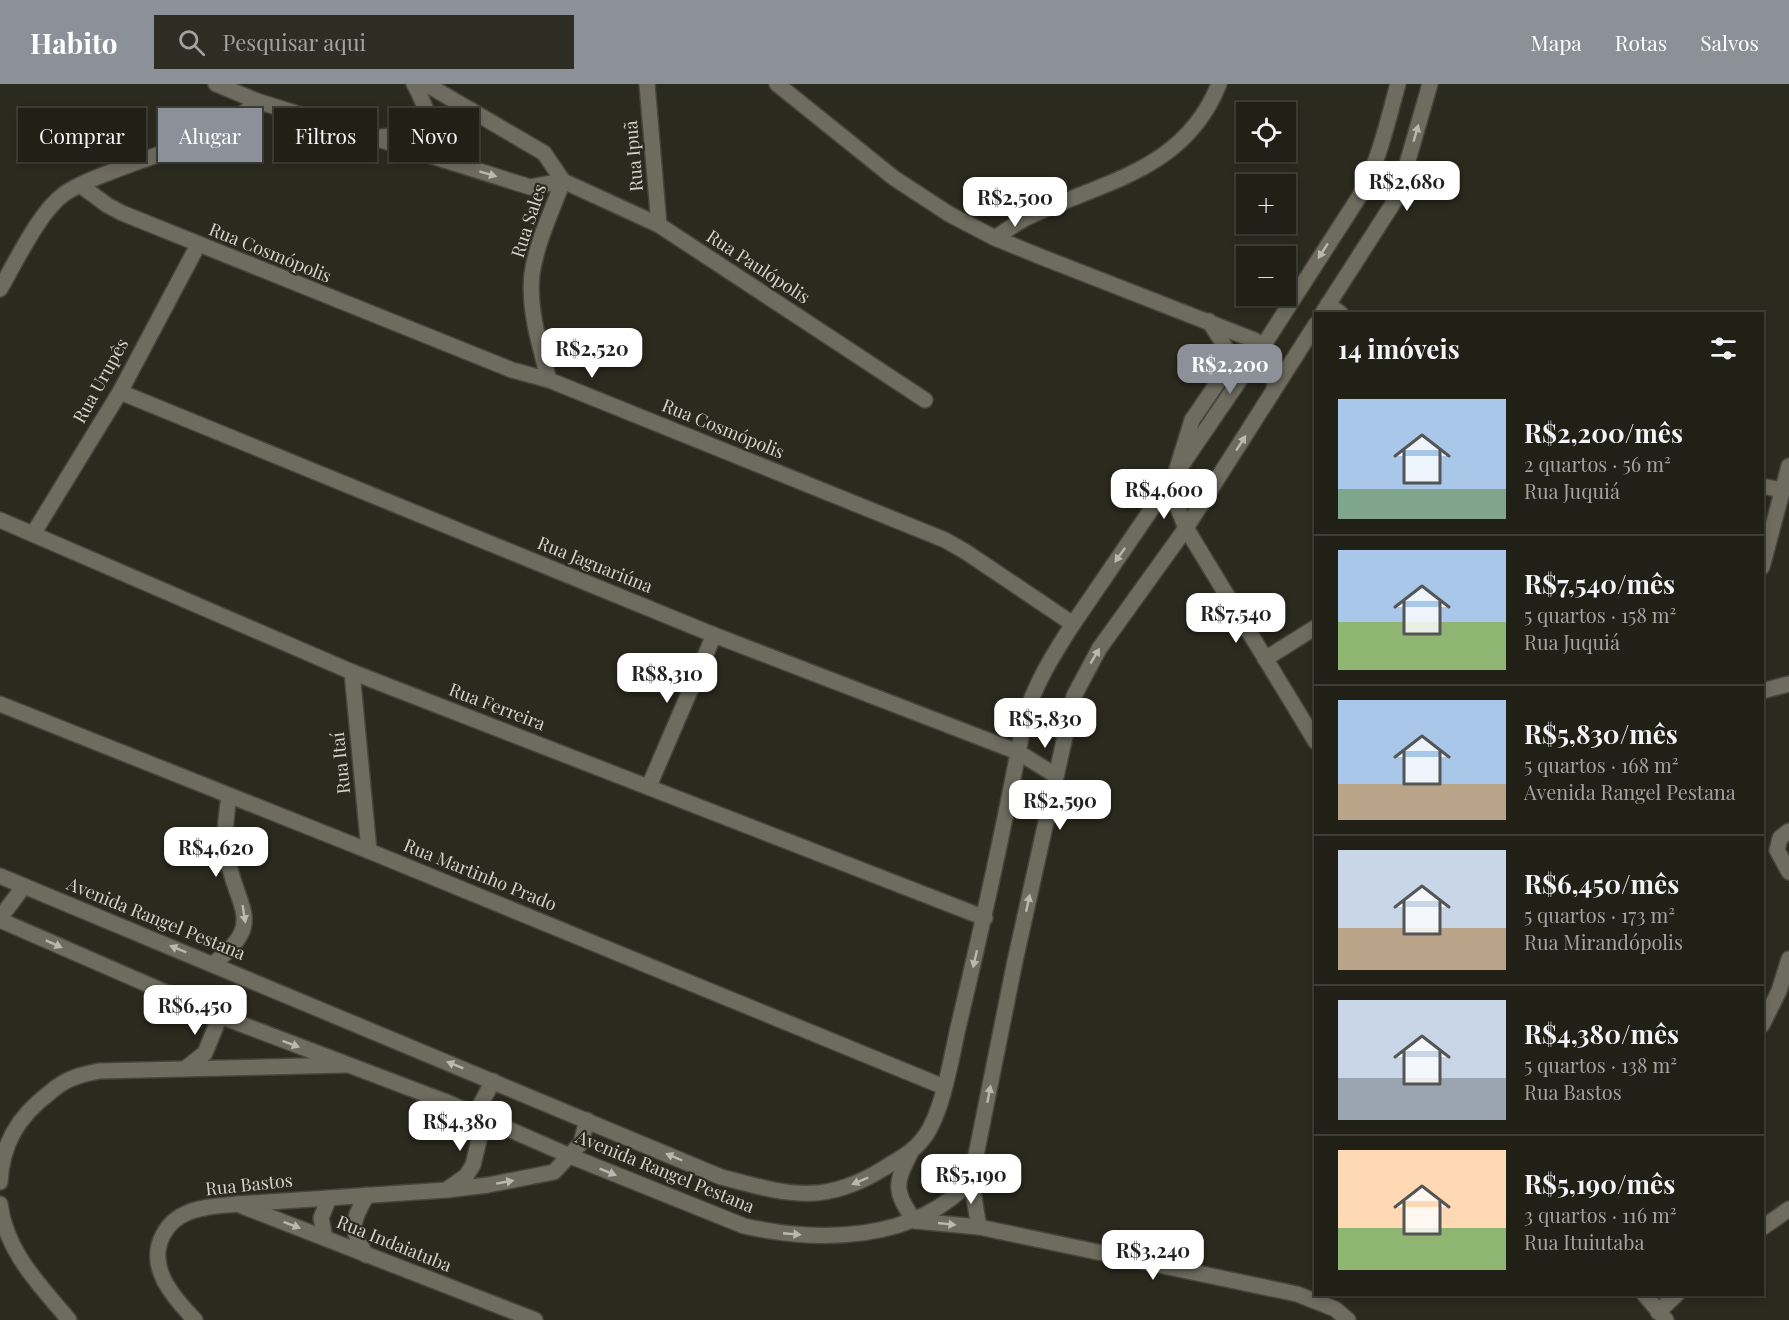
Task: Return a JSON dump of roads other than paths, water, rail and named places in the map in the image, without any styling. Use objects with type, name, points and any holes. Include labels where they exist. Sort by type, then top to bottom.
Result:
[{"type":"street","points":[[216,84],[279,108]]},
{"type":"street","points":[[414,84],[425,108]]},
{"type":"street","points":[[426,84],[468,108]]},
{"type":"street","name":"Rua Ipuã","points":[[647,84],[659,225]]},
{"type":"street","points":[[777,84],[894,178],[949,214],[995,238],[1039,256],[1244,334],[1263,346],[1276,369],[1273,394]]},
{"type":"street","points":[[995,238],[1026,218],[1144,168],[1164,156],[1185,138],[1205,113],[1219,84]]},
{"type":"street","name":"Avenida Rangel Pestana","points":[[0,876],[721,1177],[777,1192],[810,1195],[841,1189],[874,1175],[911,1152],[931,1129],[944,1087],[984,918],[1029,702],[1047,665],[1073,624],[1263,346],[1369,179],[1378,157],[1398,84]]},
{"type":"street","points":[[1325,309],[1394,202],[1402,182],[1430,84]]},
{"type":"street","points":[[0,289],[52,205],[64,194],[80,185],[217,130],[234,121],[257,101]]},
{"type":"street","points":[[450,162],[530,187],[563,181],[544,153],[479,115]]},
{"type":"street","name":"Rua Paulópolis","points":[[563,181],[659,225],[925,400]]},
{"type":"street","name":"Rua Sales","points":[[549,380],[533,305],[532,276],[537,250],[563,181]]},
{"type":"street","name":"Rua Cosmópolis","points":[[80,185],[122,213],[198,245],[512,370],[549,380],[945,540],[1073,624]]},
{"type":"street","name":"Rua Urupês","points":[[33,534],[120,392],[198,245]]},
{"type":"street","points":[[1209,321],[1224,345],[1227,369],[1192,420],[1176,472],[1174,501],[1186,528],[1314,739]]},
{"type":"street","points":[[979,1227],[971,1180],[1015,961],[1074,696],[1099,649],[1186,528],[1314,327]]},
{"type":"street","name":"Rua Jaguariúna","points":[[120,392],[714,634],[1018,752],[1055,775]]},
{"type":"street","points":[[1764,559],[1789,466]]},
{"type":"street","points":[[1764,486],[1782,490]]},
{"type":"street","name":"Rua Ferreira","points":[[0,520],[352,672],[984,918]]},
{"type":"street","points":[[1265,659],[1314,628]]},
{"type":"street","points":[[649,786],[714,634]]},
{"type":"street","name":"Rua Itaí","points":[[352,672],[369,851]]},
{"type":"street","points":[[1764,690],[1789,684]]},
{"type":"street","name":"Rua Martinho Prado","points":[[0,704],[369,851],[944,1087]]},
{"type":"street","points":[[213,964],[241,936],[245,927],[245,913],[228,862],[225,823],[229,795]]},
{"type":"street","points":[[1789,831],[1780,838],[1777,850],[1789,872]]},
{"type":"street","points":[[0,919],[24,886]]},
{"type":"street","name":"Avenida Rangel Pestana","points":[[0,919],[220,1017],[449,1103],[570,1156],[744,1226],[772,1233],[802,1235],[862,1233],[915,1221],[957,1196],[971,1180]]},
{"type":"street","points":[[1764,1021],[1779,991],[1789,959]]},
{"type":"street","points":[[186,1068],[205,1053],[220,1017]]},
{"type":"street","points":[[0,1182],[7,1143],[18,1123],[34,1105],[59,1084],[75,1077],[99,1071],[346,1065]]},
{"type":"street","points":[[447,1190],[466,1176],[473,1165],[479,1140],[475,1114],[493,1081]]},
{"type":"street","name":"Rua Bastos","points":[[195,1320],[162,1279],[156,1260],[160,1240],[168,1226],[185,1214],[206,1207],[238,1204],[447,1190],[488,1185],[554,1172],[581,1143],[587,1120]]},
{"type":"street","points":[[911,1152],[899,1175],[898,1187],[903,1205],[915,1221],[979,1227],[1333,1302],[1348,1320]]},
{"type":"street","points":[[366,1255],[357,1239],[353,1224],[367,1195]]},
{"type":"street","points":[[325,1238],[321,1218],[328,1198]]},
{"type":"street","points":[[0,1204],[2,1219],[21,1262],[69,1320]]},
{"type":"street","name":"Rua Indaiatuba","points":[[238,1204],[536,1320]]},
{"type":"street","points":[[1764,1227],[1789,1209]]},
{"type":"street","points":[[1646,1296],[1662,1316],[1676,1296]]}]
